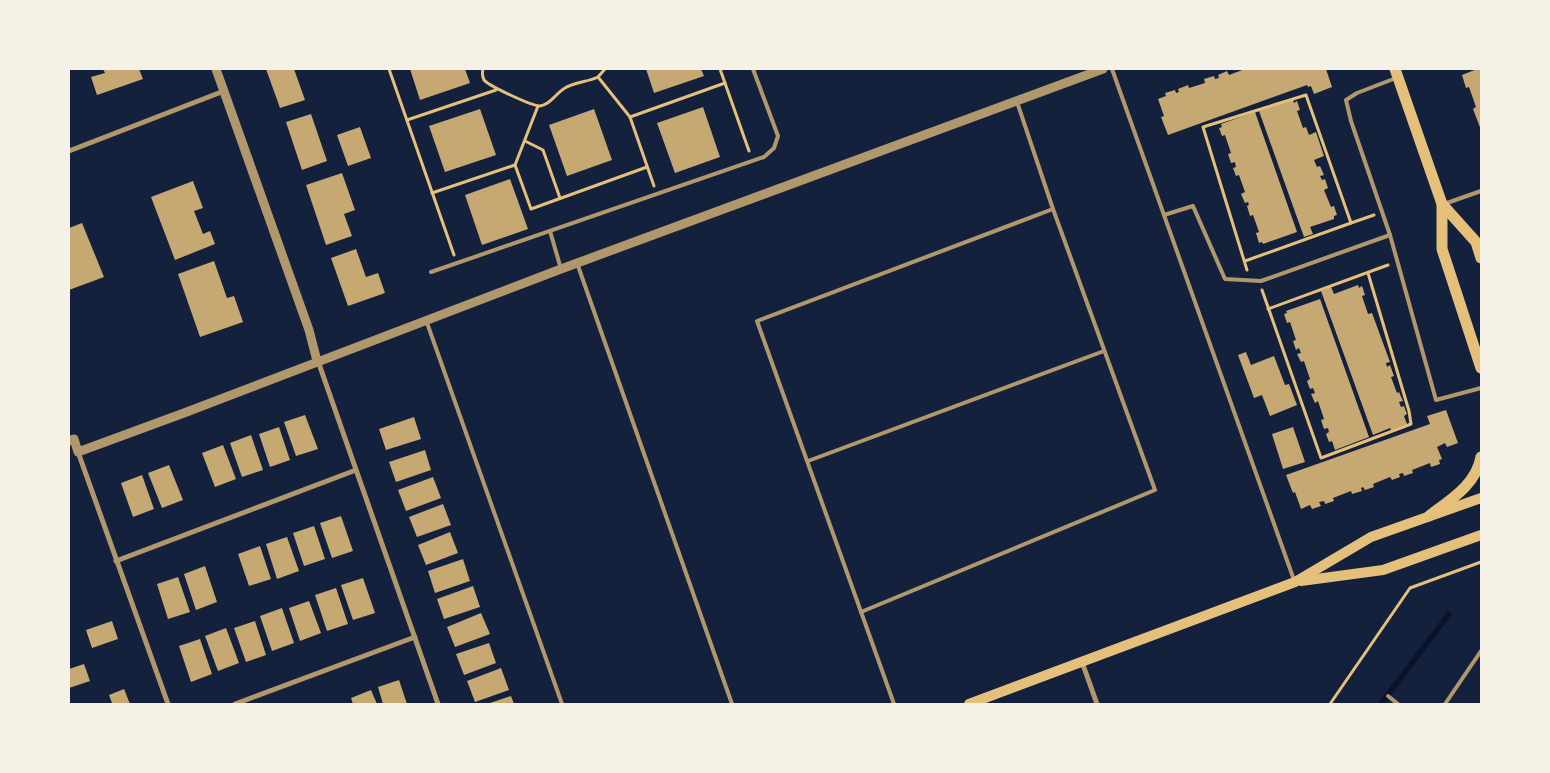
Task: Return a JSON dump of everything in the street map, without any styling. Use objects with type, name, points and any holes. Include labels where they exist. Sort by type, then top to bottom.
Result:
[{"type":"main road","points":[[1397,73],[1442,204],[1442,249],[1481,368]]},
{"type":"main road","points":[[1442,204],[1476,242],[1481,258]]},
{"type":"main road","points":[[1429,516],[1465,488],[1479,467],[1481,457]]},
{"type":"main road","points":[[970,704],[1295,582],[1371,537],[1481,498]]},
{"type":"main road","points":[[1295,582],[1383,570],[1481,535]]},
{"type":"street","points":[[216,69],[309,330],[317,361],[438,704]]},
{"type":"street","points":[[78,452],[577,263],[1103,69]]},
{"type":"street","points":[[69,151],[224,91]]},
{"type":"street","points":[[71,440],[78,452],[168,704]]},
{"type":"street","points":[[116,561],[356,470]]},
{"type":"street","points":[[235,704],[415,637]]},
{"type":"street","points":[[1082,662],[1098,704]]},
{"type":"lane","points":[[431,272],[764,157],[774,148],[778,136],[754,69]]},
{"type":"lane","points":[[1112,69],[1295,582]]},
{"type":"lane","points":[[1397,73],[1346,100],[1351,121],[1398,261],[1436,400],[1481,388]]},
{"type":"lane","points":[[861,612],[1155,490],[1052,210],[1017,100]]},
{"type":"lane","points":[[1442,204],[1481,191]]},
{"type":"lane","points":[[1164,215],[1193,206],[1225,279],[1262,281],[1390,236]]},
{"type":"lane","points":[[894,704],[757,321],[1052,210]]},
{"type":"lane","points":[[550,231],[561,269]]},
{"type":"lane","points":[[577,263],[732,704]]},
{"type":"lane","points":[[426,320],[562,704]]},
{"type":"lane","points":[[808,461],[1104,351]]},
{"type":"lane","points":[[1445,704],[1481,651]]},
{"type":"lane","points":[[1388,696],[1398,704]]},
{"type":"path","points":[[389,69],[457,263]]},
{"type":"path","points":[[483,69],[485,82],[497,90],[538,106],[549,102],[571,85],[598,78],[604,69]]},
{"type":"path","points":[[720,69],[752,162]]},
{"type":"path","points":[[598,78],[630,117],[657,194]]},
{"type":"path","points":[[630,117],[725,83]]},
{"type":"path","points":[[407,120],[497,90]]},
{"type":"path","points":[[1249,280],[1246,260],[1203,127],[1306,95],[1351,223]]},
{"type":"path","points":[[538,106],[515,165],[531,209],[647,167]]},
{"type":"path","points":[[524,141],[543,150],[560,198]]},
{"type":"path","points":[[432,193],[515,165]]},
{"type":"path","points":[[1246,260],[1382,212]]},
{"type":"path","points":[[1268,309],[1398,261]]},
{"type":"path","points":[[1258,280],[1321,458],[1410,424],[1409,411],[1368,272]]},
{"type":"path","points":[[1330,704],[1410,588],[1481,562]]},
{"type":"building","points":[[103,69],[139,69],[143,79],[97,95],[91,77],[105,73]]},
{"type":"building","points":[[266,69],[294,69],[305,100],[280,108]]},
{"type":"building","points":[[410,69],[465,69],[470,83],[420,100]]},
{"type":"building","points":[[646,69],[701,69],[704,76],[654,93]]},
{"type":"building","points":[[1245,69],[1326,69],[1332,87],[1314,94],[1311,86],[1308,87],[1307,85],[1168,135],[1161,117],[1164,116],[1158,99],[1166,96],[1165,93],[1175,90],[1176,93],[1179,92],[1178,89],[1188,85],[1189,88],[1205,83],[1204,79],[1214,76],[1215,79],[1219,78],[1218,75],[1227,71],[1229,75]]},
{"type":"building","points":[[1481,69],[1481,130],[1473,109],[1476,107],[1469,87],[1466,88],[1462,75]]},
{"type":"building","points":[[1293,100],[1294,103],[1297,101],[1300,110],[1297,111],[1303,128],[1306,127],[1309,135],[1316,132],[1324,156],[1314,160],[1317,167],[1320,166],[1324,175],[1320,176],[1322,180],[1325,179],[1328,188],[1324,190],[1331,207],[1334,206],[1337,215],[1334,216],[1334,219],[1310,227],[1313,234],[1304,237],[1259,111]]},
{"type":"building","points":[[703,107],[720,157],[675,173],[657,123]]},
{"type":"building","points":[[480,109],[496,155],[445,172],[429,126]]},
{"type":"building","points":[[594,109],[612,160],[567,176],[549,125]]},
{"type":"building","points":[[1255,112],[1297,232],[1263,244],[1262,242],[1259,243],[1256,233],[1259,232],[1253,215],[1250,216],[1247,206],[1249,205],[1248,202],[1245,203],[1241,194],[1245,192],[1239,175],[1236,176],[1233,168],[1236,167],[1235,162],[1231,163],[1228,154],[1231,153],[1225,135],[1222,136],[1219,128],[1222,127],[1221,124]]},
{"type":"building","points":[[311,114],[327,161],[302,170],[286,122]]},
{"type":"building","points":[[360,127],[371,158],[348,166],[337,135]]},
{"type":"building","points":[[342,173],[355,210],[344,214],[352,236],[326,245],[306,185]]},
{"type":"building","points":[[510,179],[528,229],[482,245],[465,195]]},
{"type":"building","points":[[193,181],[203,208],[194,211],[203,234],[210,231],[215,244],[175,260],[151,197]]},
{"type":"building","points":[[82,223],[104,277],[69,290],[69,228]]},
{"type":"building","points":[[356,249],[366,277],[378,273],[385,293],[348,306],[331,258]]},
{"type":"building","points":[[214,261],[227,298],[234,296],[243,322],[200,337],[178,274]]},
{"type":"building","points":[[1358,285],[1359,288],[1362,286],[1365,295],[1362,296],[1368,314],[1372,313],[1390,362],[1386,363],[1387,367],[1390,365],[1394,376],[1391,377],[1397,393],[1399,392],[1403,401],[1399,402],[1401,407],[1404,406],[1407,414],[1404,416],[1407,424],[1373,435],[1321,291],[1331,287],[1334,294]]},
{"type":"building","points":[[1320,299],[1369,437],[1335,450],[1332,441],[1329,442],[1326,434],[1329,432],[1328,428],[1324,429],[1321,420],[1324,419],[1318,401],[1315,403],[1311,394],[1315,393],[1313,388],[1310,389],[1307,381],[1310,379],[1304,361],[1301,362],[1297,354],[1301,353],[1299,348],[1296,350],[1293,341],[1296,340],[1290,322],[1287,323],[1284,314],[1287,313],[1286,311]]},
{"type":"building","points":[[1246,352],[1251,365],[1274,356],[1285,385],[1289,384],[1297,405],[1270,416],[1262,395],[1254,398],[1238,355]]},
{"type":"building","points":[[1446,410],[1458,443],[1447,447],[1445,443],[1437,447],[1442,459],[1439,460],[1440,464],[1431,467],[1430,463],[1412,470],[1413,473],[1404,476],[1403,473],[1399,474],[1400,477],[1392,480],[1390,477],[1373,484],[1374,487],[1365,490],[1363,487],[1361,488],[1362,491],[1352,494],[1351,491],[1333,498],[1334,501],[1325,504],[1324,501],[1319,502],[1321,506],[1312,509],[1310,505],[1301,509],[1286,475],[1430,424],[1427,416]]},
{"type":"building","points":[[305,415],[318,449],[296,456],[284,422]]},
{"type":"building","points":[[414,417],[421,439],[386,450],[379,429]]},
{"type":"building","points":[[279,427],[290,460],[270,467],[259,434]]},
{"type":"building","points":[[1293,427],[1305,462],[1283,469],[1272,434]]},
{"type":"building","points":[[251,435],[263,470],[242,477],[230,443]]},
{"type":"building","points":[[223,445],[236,479],[215,487],[202,453]]},
{"type":"building","points":[[425,450],[431,470],[396,482],[389,462]]},
{"type":"building","points":[[169,465],[183,500],[162,508],[148,473]]},
{"type":"building","points":[[142,475],[154,509],[133,517],[121,483]]},
{"type":"building","points":[[433,477],[441,498],[406,511],[398,490]]},
{"type":"building","points":[[443,504],[451,525],[417,537],[409,517]]},
{"type":"building","points":[[341,516],[353,551],[332,558],[320,523]]},
{"type":"building","points":[[314,526],[325,559],[304,566],[293,533]]},
{"type":"building","points":[[450,532],[458,553],[426,565],[418,545]]},
{"type":"building","points":[[287,537],[299,571],[277,579],[266,544]]},
{"type":"building","points":[[260,546],[271,579],[249,586],[238,554]]},
{"type":"building","points":[[463,559],[470,581],[435,593],[428,571]]},
{"type":"building","points":[[205,566],[217,602],[196,610],[184,574]]},
{"type":"building","points":[[178,577],[190,612],[168,619],[157,584]]},
{"type":"building","points":[[363,578],[375,613],[353,620],[341,585]]},
{"type":"building","points":[[473,586],[480,607],[444,619],[437,599]]},
{"type":"building","points":[[336,588],[348,624],[327,631],[315,595]]},
{"type":"building","points":[[309,601],[321,633],[300,641],[289,608]]},
{"type":"building","points":[[282,608],[294,643],[272,651],[260,616]]},
{"type":"building","points":[[481,613],[490,634],[455,647],[447,627]]},
{"type":"building","points":[[112,621],[118,639],[92,648],[86,630]]},
{"type":"building","points":[[255,621],[266,655],[246,662],[234,628]]},
{"type":"building","points":[[226,628],[239,663],[218,671],[205,636]]},
{"type":"building","points":[[200,639],[212,674],[191,682],[179,646]]},
{"type":"building","points":[[489,643],[496,663],[464,675],[456,654]]},
{"type":"building","points":[[84,664],[90,681],[69,688],[69,669]]},
{"type":"building","points":[[501,668],[509,690],[475,702],[467,681]]},
{"type":"building","points":[[399,680],[407,704],[383,704],[378,687]]},
{"type":"building","points":[[124,689],[130,704],[108,704],[112,703],[109,695]]},
{"type":"building","points":[[371,690],[377,704],[353,704],[351,698]]},
{"type":"building","points":[[511,696],[514,704],[487,704]]},
{"type":"waterway","points":[[1381,704],[1449,614]]}]
